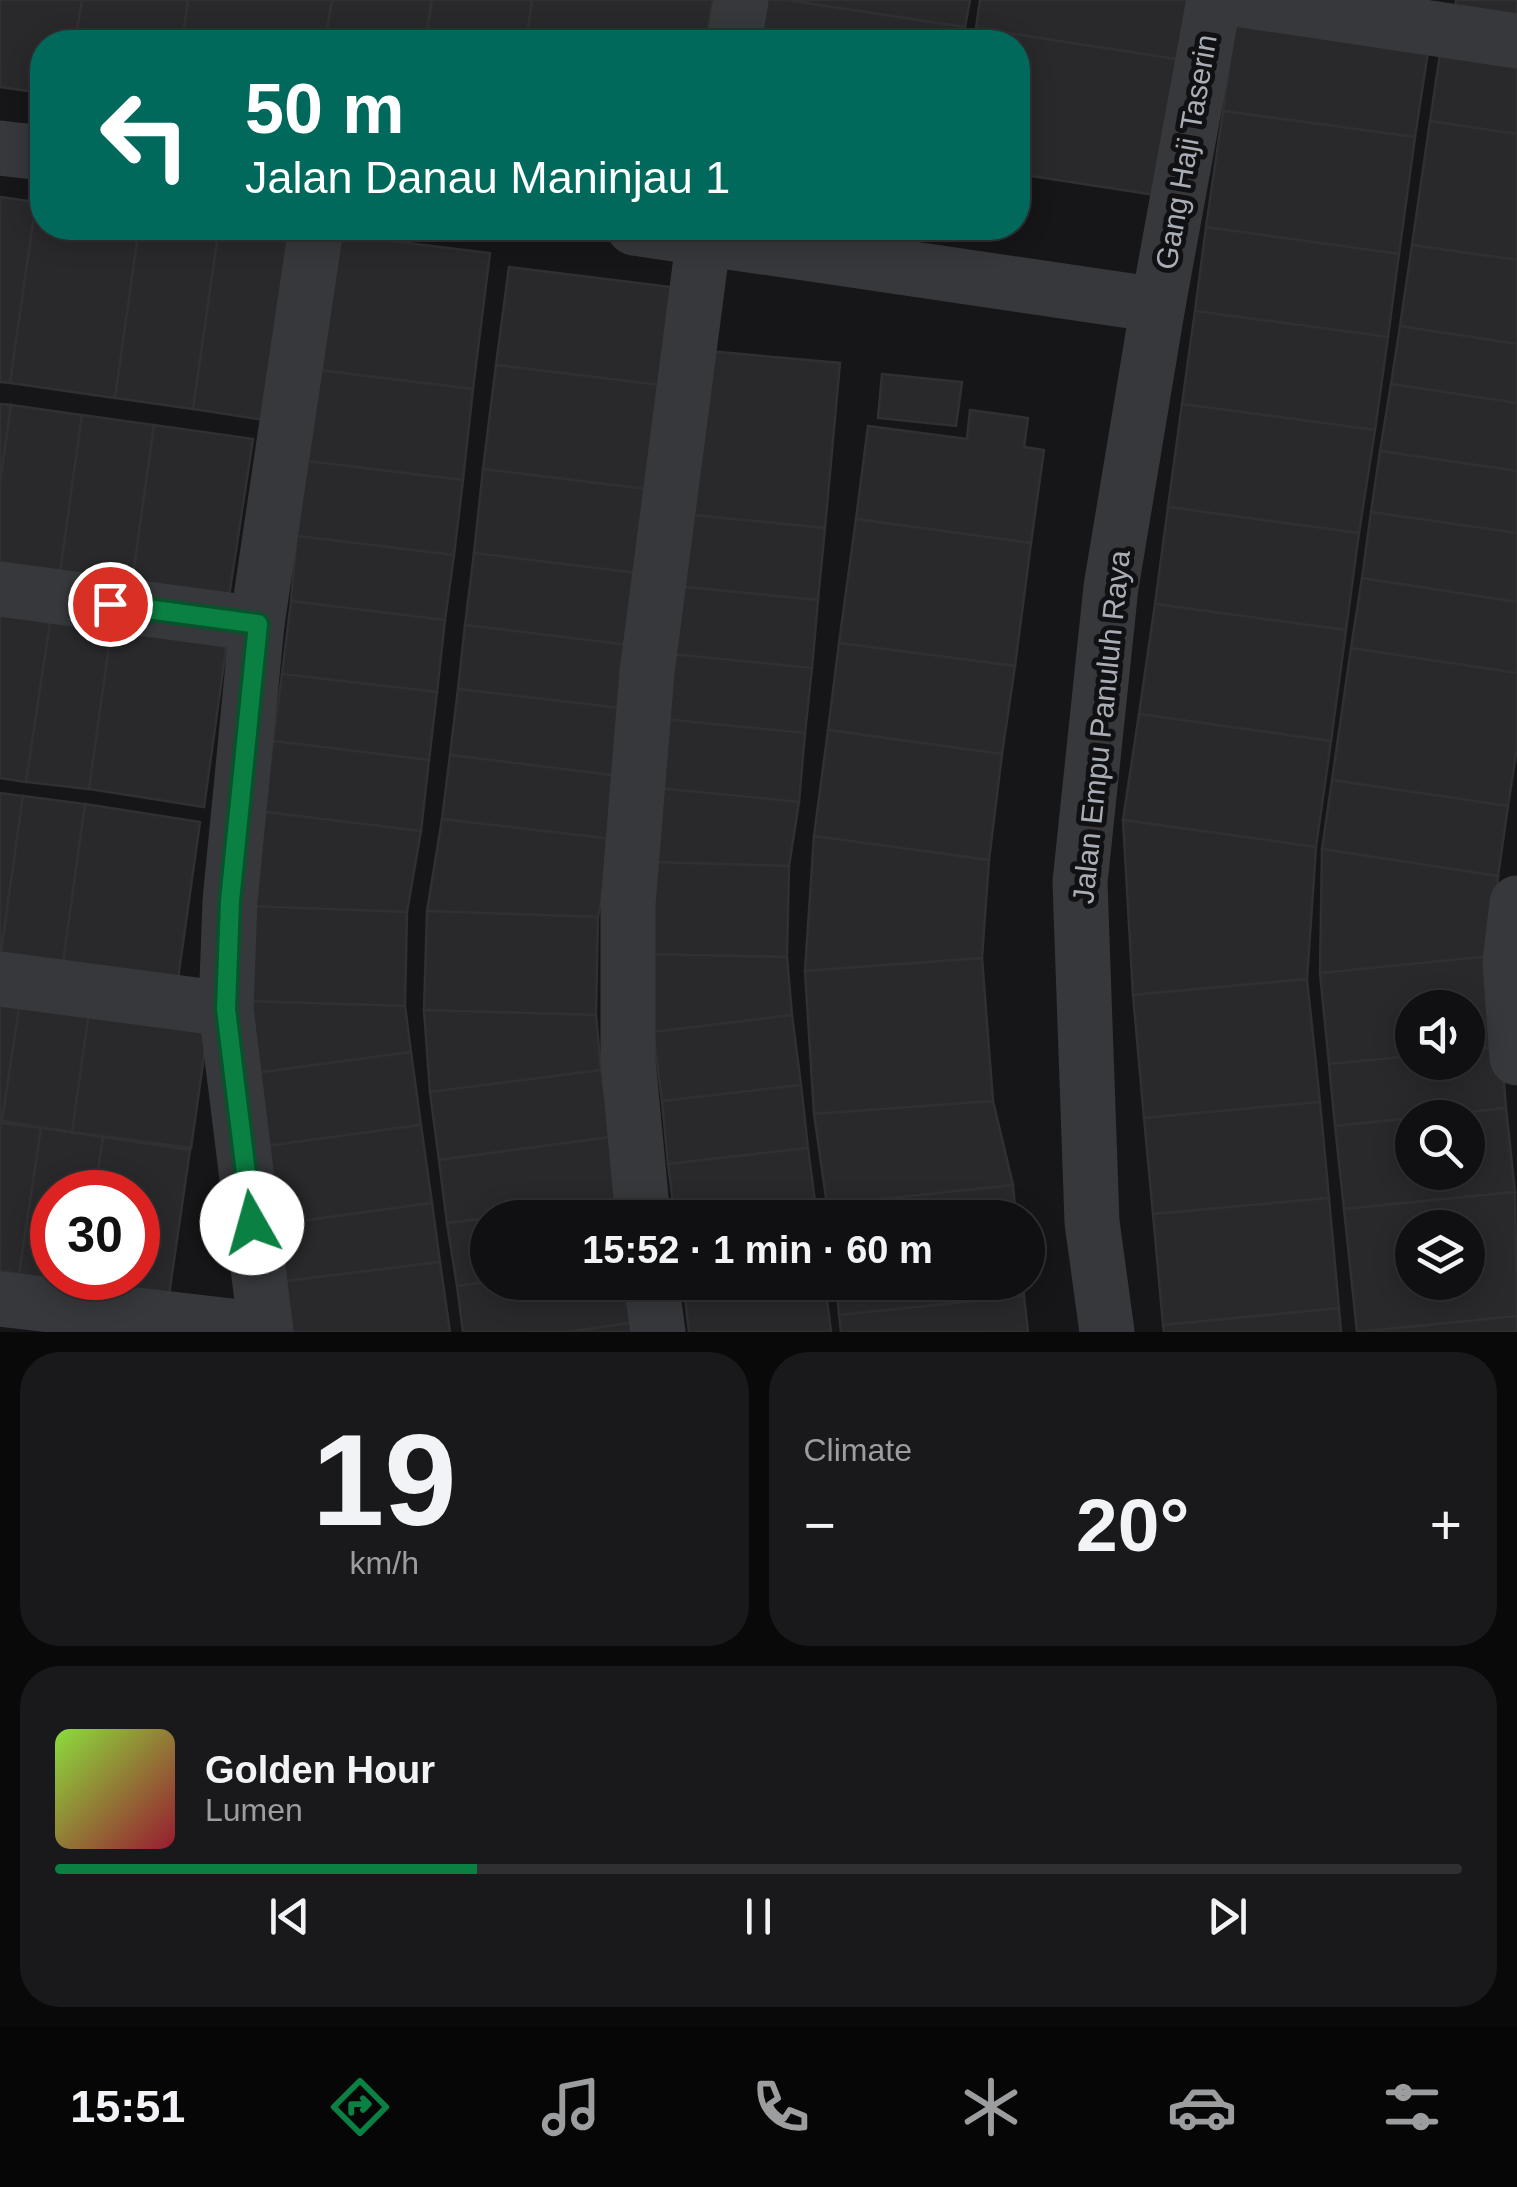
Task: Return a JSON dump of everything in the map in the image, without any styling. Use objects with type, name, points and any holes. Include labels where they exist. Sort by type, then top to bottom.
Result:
[{"type":"street","points":[[736,30],[741,0]]},
{"type":"street","name":"Gang Haji Taserin","points":[[1158,305],[1214,0]]},
{"type":"street","points":[[1243,0],[1517,41]]},
{"type":"street","points":[[0,148],[30,152]]},
{"type":"street","points":[[0,1298],[266,1331],[226,1009],[230,901],[258,624],[314,240]]},
{"type":"street","points":[[641,1200],[628,1060],[628,904],[647,672],[703,240]]},
{"type":"street","points":[[754,240],[1158,305]]},
{"type":"street","name":"Jalan Empu Panuluh Raya","points":[[1106,1332],[1092,1222],[1080,882],[1111,587],[1158,305]]},
{"type":"street","points":[[0,589],[258,624]]},
{"type":"street","points":[[1517,903],[1510,964],[1517,1058]]},
{"type":"street","points":[[0,979],[226,1009]]},
{"type":"street","points":[[654,1300],[658,1332]]},
{"type":"building","points":[[0,0],[82,0],[77,30],[30,30],[30,91],[0,87]]},
{"type":"building","points":[[82,0],[188,0],[184,30],[77,30]]},
{"type":"building","points":[[188,0],[332,0],[327,30],[184,30]]},
{"type":"building","points":[[332,0],[432,0],[427,30],[327,30]]},
{"type":"building","points":[[432,0],[532,0],[528,30],[427,30]]},
{"type":"building","points":[[532,0],[713,0],[708,30],[528,30]]},
{"type":"building","points":[[758,0],[787,0],[965,27],[965,30],[753,30]]},
{"type":"building","points":[[787,0],[970,0],[965,27]]},
{"type":"building","points":[[980,0],[1192,0],[1182,60],[1030,36],[1030,30],[976,28]]},
{"type":"building","points":[[1456,0],[1517,0],[1517,34],[1452,25]]},
{"type":"building","points":[[1238,5],[1431,32],[1415,137],[1223,111]]},
{"type":"building","points":[[1030,36],[1182,60],[1162,196],[1030,176]]},
{"type":"building","points":[[1442,41],[1517,51],[1517,134],[1430,121]]},
{"type":"building","points":[[1223,111],[1415,137],[1399,254],[1206,227]]},
{"type":"building","points":[[1430,121],[1517,134],[1517,260],[1412,245]]},
{"type":"building","points":[[0,197],[30,201],[31,240],[10,383],[0,382]]},
{"type":"building","points":[[1206,227],[1399,254],[1388,337],[1195,311]]},
{"type":"building","points":[[31,240],[137,240],[115,398],[10,383]]},
{"type":"building","points":[[137,240],[217,240],[193,409],[115,398]]},
{"type":"building","points":[[217,240],[290,240],[264,420],[193,409]]},
{"type":"building","points":[[333,240],[383,240],[490,253],[473,389],[318,370]]},
{"type":"building","points":[[1412,245],[1517,260],[1517,344],[1400,326]]},
{"type":"building","points":[[509,267],[679,288],[668,386],[496,365]]},
{"type":"building","points":[[1195,311],[1388,337],[1375,430],[1182,404]]},
{"type":"building","points":[[1400,326],[1517,344],[1517,403],[1391,384]]},
{"type":"building","points":[[697,350],[840,363],[825,528],[682,514]]},
{"type":"building","points":[[496,365],[668,386],[655,490],[483,469]]},
{"type":"building","points":[[318,370],[473,389],[463,480],[307,461]]},
{"type":"building","points":[[882,374],[962,382],[956,426],[878,418]]},
{"type":"building","points":[[1391,384],[1517,403],[1517,471],[1380,451]]},
{"type":"building","points":[[0,404],[11,405],[0,483]]},
{"type":"building","points":[[1182,404],[1375,430],[1359,533],[1168,507]]},
{"type":"building","points":[[11,405],[82,415],[59,580],[0,571],[0,483]]},
{"type":"building","points":[[970,410],[1028,418],[1024,447],[1044,450],[1031,543],[856,519],[868,426],[967,439]]},
{"type":"building","points":[[82,415],[154,425],[131,590],[59,580]]},
{"type":"building","points":[[154,425],[253,439],[228,603],[131,590]]},
{"type":"building","points":[[1380,451],[1517,471],[1517,533],[1371,512]]},
{"type":"building","points":[[307,461],[463,480],[454,555],[297,536]]},
{"type":"building","points":[[483,469],[655,490],[646,574],[474,553]]},
{"type":"building","points":[[1168,507],[1359,533],[1346,630],[1155,604]]},
{"type":"building","points":[[1371,512],[1517,533],[1517,602],[1362,578]]},
{"type":"building","points":[[682,514],[825,528],[818,600],[676,586]]},
{"type":"building","points":[[856,519],[1031,543],[1015,666],[839,643]]},
{"type":"building","points":[[297,536],[454,555],[445,620],[291,601]]},
{"type":"building","points":[[474,553],[646,574],[637,646],[465,625]]},
{"type":"building","points":[[1362,578],[1517,602],[1517,673],[1351,648]]},
{"type":"building","points":[[676,586],[818,600],[812,668],[670,654]]},
{"type":"building","points":[[291,601],[445,620],[437,692],[282,674]]},
{"type":"building","points":[[1155,604],[1346,630],[1331,741],[1139,714]]},
{"type":"building","points":[[0,609],[51,616],[26,782],[0,778]]},
{"type":"building","points":[[51,616],[112,625],[89,789],[26,782]]},
{"type":"building","points":[[112,625],[227,642],[204,807],[89,789]]},
{"type":"building","points":[[465,625],[637,646],[629,709],[458,689]]},
{"type":"building","points":[[839,643],[1015,666],[1002,754],[828,730]]},
{"type":"building","points":[[1351,648],[1517,673],[1517,748],[1508,806],[1332,780]]},
{"type":"building","points":[[670,654],[812,668],[805,733],[663,719]]},
{"type":"building","points":[[282,674],[437,692],[429,760],[273,741]]},
{"type":"building","points":[[458,689],[629,709],[620,776],[450,755]]},
{"type":"building","points":[[1139,714],[1331,741],[1316,847],[1123,820]]},
{"type":"building","points":[[663,719],[805,733],[799,802],[657,788]]},
{"type":"building","points":[[828,730],[1002,754],[989,860],[814,836]]},
{"type":"building","points":[[273,741],[429,760],[421,831],[265,812]]},
{"type":"building","points":[[450,755],[620,776],[612,839],[442,819]]},
{"type":"building","points":[[1332,780],[1508,806],[1498,876],[1322,849]]},
{"type":"building","points":[[657,788],[799,802],[789,866],[649,862]]},
{"type":"building","points":[[0,793],[23,796],[0,958]]},
{"type":"building","points":[[23,796],[85,804],[62,970],[0,960]]},
{"type":"building","points":[[85,804],[200,822],[177,986],[62,970]]},
{"type":"building","points":[[265,812],[421,831],[407,912],[249,906]]},
{"type":"building","points":[[442,819],[612,839],[598,917],[427,911]]},
{"type":"building","points":[[1123,820],[1316,847],[1307,979],[1133,995]]},
{"type":"building","points":[[814,836],[989,860],[982,958],[805,971]]},
{"type":"building","points":[[1322,849],[1498,876],[1491,956],[1320,973]]},
{"type":"building","points":[[649,862],[789,866],[787,957],[646,954]]},
{"type":"building","points":[[249,906],[407,912],[405,1006],[247,1001]]},
{"type":"building","points":[[427,911],[598,917],[596,1015],[424,1010]]},
{"type":"building","points":[[646,954],[787,957],[792,1015],[653,1032]]},
{"type":"building","points":[[1491,956],[1501,1047],[1485,1048],[1485,990],[1395,990],[1395,1058],[1329,1064],[1320,973]]},
{"type":"building","points":[[982,958],[993,1101],[814,1114],[805,971]]},
{"type":"building","points":[[1307,979],[1320,1102],[1144,1118],[1133,995]]},
{"type":"building","points":[[0,998],[20,1001],[2,1121],[0,1120]]},
{"type":"building","points":[[20,1001],[89,1012],[72,1132],[2,1121]]},
{"type":"building","points":[[247,1001],[405,1006],[411,1052],[249,1074]]},
{"type":"building","points":[[424,1010],[596,1015],[601,1070],[430,1092]]},
{"type":"building","points":[[89,1012],[208,1028],[191,1148],[72,1132]]},
{"type":"building","points":[[792,1015],[801,1085],[662,1101],[653,1032]]},
{"type":"building","points":[[1501,1047],[1506,1108],[1485,1110],[1485,1100],[1395,1100],[1395,1120],[1335,1126],[1329,1064],[1395,1058],[1395,1080],[1485,1080],[1485,1048]]},
{"type":"building","points":[[411,1052],[421,1125],[259,1147],[249,1074]]},
{"type":"building","points":[[601,1070],[611,1137],[439,1160],[430,1092]]},
{"type":"building","points":[[801,1085],[808,1148],[668,1164],[662,1101]]},
{"type":"building","points":[[993,1101],[1013,1185],[874,1200],[826,1200],[814,1114]]},
{"type":"building","points":[[1320,1102],[1329,1198],[1153,1214],[1144,1118]]},
{"type":"building","points":[[1506,1108],[1515,1192],[1344,1209],[1335,1126],[1395,1120],[1395,1190],[1485,1190],[1485,1110]]},
{"type":"building","points":[[0,1123],[41,1128],[35,1170],[30,1170],[30,1201],[19,1274],[0,1271]]},
{"type":"building","points":[[421,1125],[432,1203],[271,1225],[259,1147]]},
{"type":"building","points":[[41,1128],[103,1137],[98,1170],[35,1170]]},
{"type":"building","points":[[103,1137],[190,1150],[169,1295],[160,1294],[160,1170],[98,1170]]},
{"type":"building","points":[[611,1137],[619,1200],[470,1200],[470,1220],[447,1223],[439,1160]]},
{"type":"building","points":[[808,1148],[815,1200],[673,1200],[668,1164]]},
{"type":"building","points":[[1013,1185],[1014,1200],[874,1200]]},
{"type":"building","points":[[1515,1192],[1517,1316],[1357,1332],[1344,1209]]},
{"type":"building","points":[[1329,1198],[1339,1308],[1163,1325],[1153,1214]]},
{"type":"building","points":[[30,1201],[30,1276],[19,1274]]},
{"type":"building","points":[[432,1203],[440,1262],[278,1282],[271,1225]]},
{"type":"building","points":[[470,1220],[470,1284],[457,1286],[447,1223]]},
{"type":"building","points":[[440,1262],[450,1332],[285,1332],[278,1282]]},
{"type":"building","points":[[470,1284],[470,1300],[633,1300],[636,1322],[567,1332],[463,1332],[457,1286]]},
{"type":"building","points":[[685,1300],[827,1300],[831,1332],[689,1332]]},
{"type":"building","points":[[838,1300],[985,1300],[839,1315]]},
{"type":"building","points":[[985,1300],[1024,1300],[1028,1332],[841,1332],[839,1315]]},
{"type":"building","points":[[1339,1308],[1341,1332],[1164,1332],[1163,1325]]},
{"type":"building","points":[[1517,1316],[1517,1332],[1358,1332]]},
{"type":"building","points":[[636,1322],[637,1332],[567,1332]]},
{"type":"route","points":[[110,604],[258,624],[230,901],[226,1009],[252,1223]]}]
